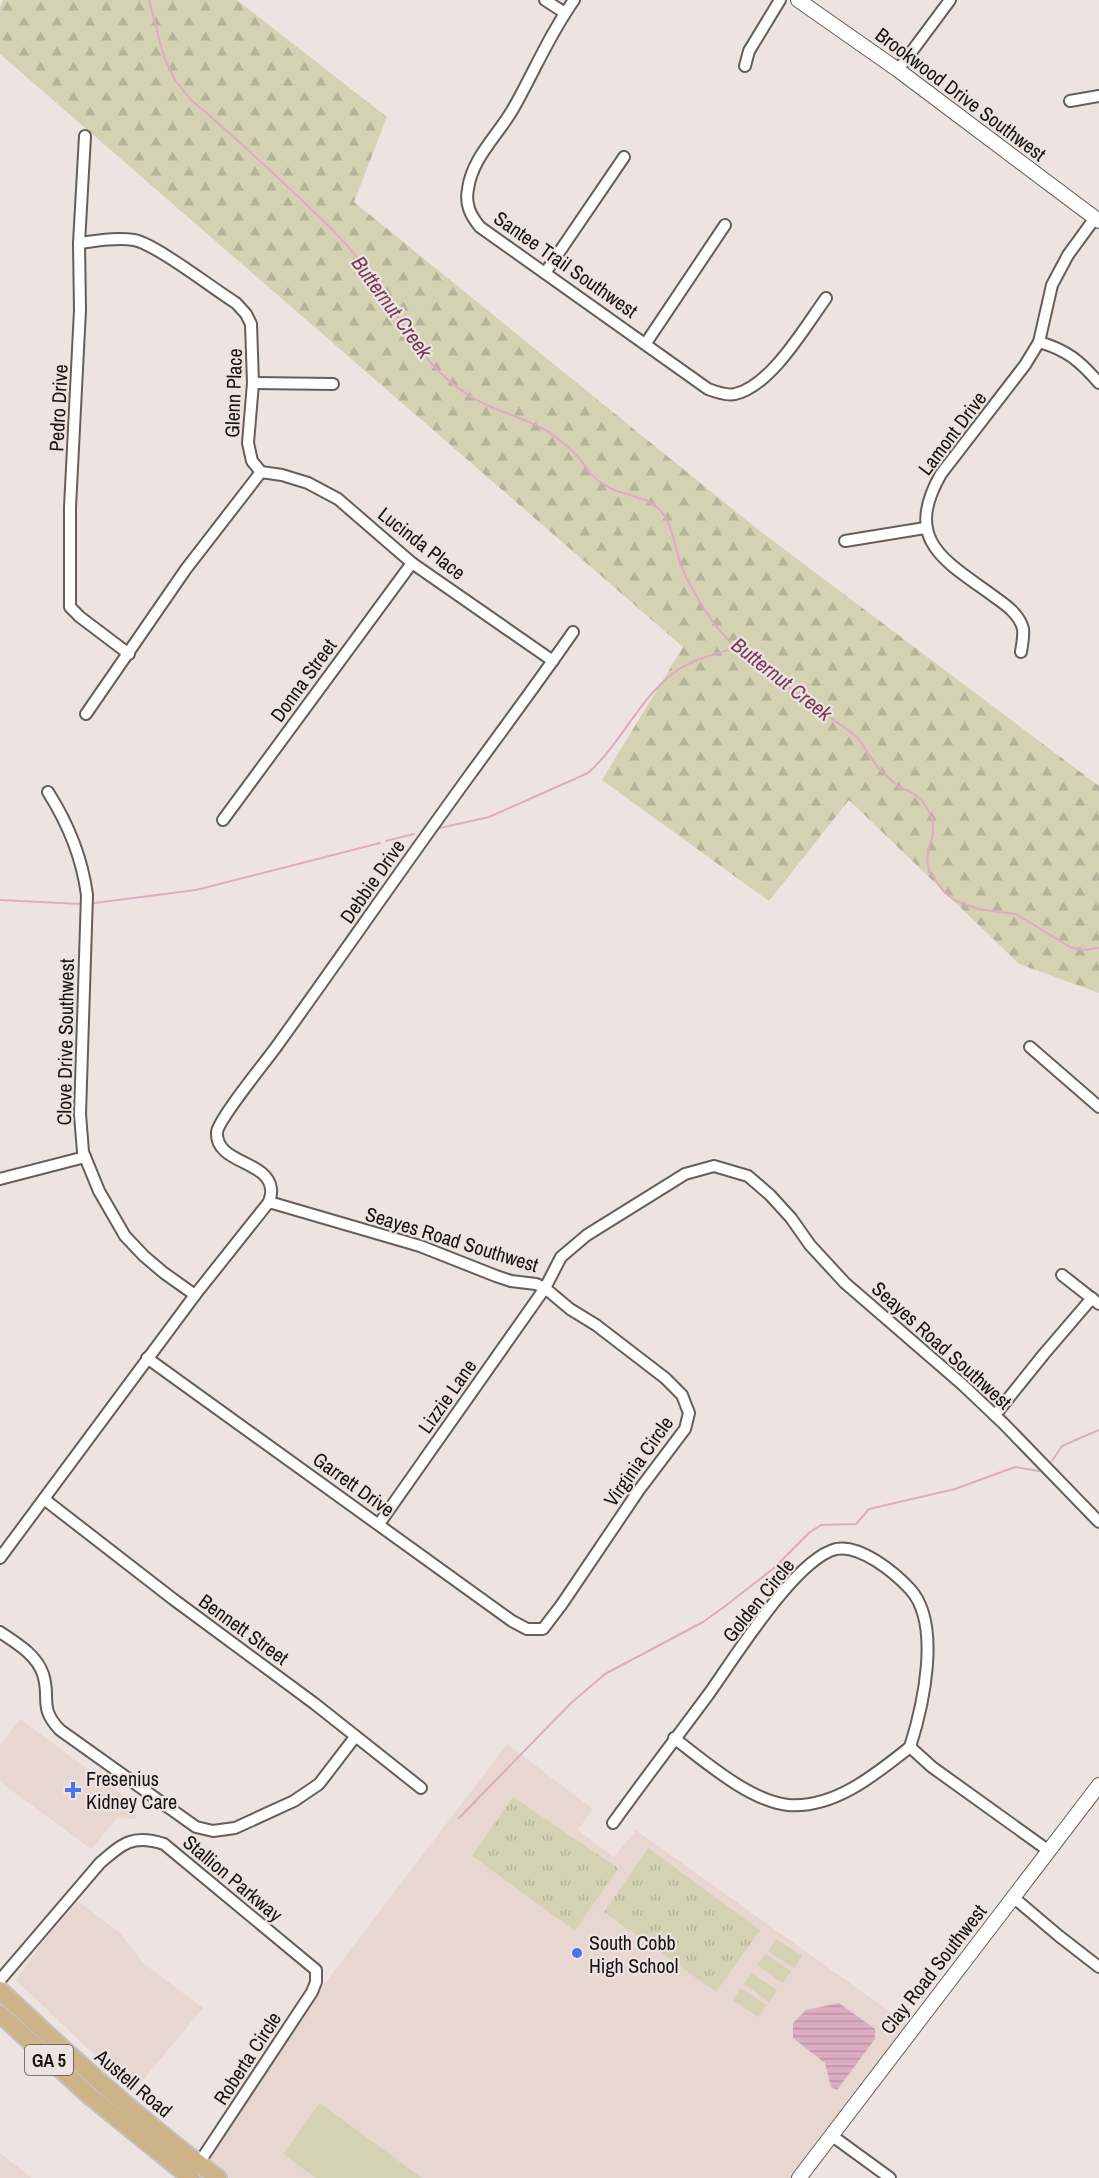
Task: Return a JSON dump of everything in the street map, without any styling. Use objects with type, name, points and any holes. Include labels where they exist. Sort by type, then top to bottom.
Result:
[{"type":"main road","name":"Austell Road","points":[[0,1990],[195,2171]]},
{"type":"main road","name":"Austell Road","points":[[0,2014],[91,2097],[195,2171],[218,2178]]},
{"type":"street","points":[[545,0],[565,13]]},
{"type":"street","name":"Santee Trail Southwest","points":[[574,0],[554,29],[513,109],[480,156],[471,174],[467,201],[470,215],[480,226],[708,389],[734,395],[754,387],[787,352],[826,298]]},
{"type":"street","points":[[745,66],[749,51],[780,0]]},
{"type":"street","name":"Brookwood Drive Southwest","points":[[798,0],[898,70],[1097,220]]},
{"type":"street","points":[[898,70],[950,0]]},
{"type":"street","points":[[1070,101],[1099,96]]},
{"type":"street","name":"Pedro Drive","points":[[85,136],[78,243],[80,310],[70,507],[70,607],[129,654]]},
{"type":"street","points":[[545,273],[624,156]]},
{"type":"street","name":"Lamont Drive","points":[[925,528],[931,492],[941,474],[1025,366],[1039,342],[1052,285],[1068,255],[1097,220]]},
{"type":"street","points":[[646,343],[725,225]]},
{"type":"street","name":"Glenn Place","points":[[78,243],[114,238],[137,240],[158,251],[236,303],[246,314],[251,324],[253,382],[248,443],[252,461],[261,472]]},
{"type":"street","points":[[1039,342],[1053,346],[1076,358],[1099,383]]},
{"type":"street","points":[[253,382],[333,384]]},
{"type":"street","points":[[86,714],[186,569],[261,472]]},
{"type":"street","name":"Lucinda Place","points":[[261,472],[282,475],[308,483],[338,499],[412,563],[553,662]]},
{"type":"street","points":[[845,542],[925,528],[946,561],[1010,608],[1019,619],[1023,629],[1021,652]]},
{"type":"street","name":"Donna Street","points":[[223,819],[412,563]]},
{"type":"street","name":"Debbie Drive","points":[[269,1202],[271,1188],[267,1180],[259,1172],[227,1153],[218,1139],[218,1132],[224,1117],[276,1048],[573,632]]},
{"type":"street","name":"Clove Drive Southwest","points":[[48,792],[70,830],[82,866],[87,895],[80,1114],[85,1157],[106,1207],[125,1236],[150,1262],[195,1294]]},
{"type":"street","points":[[1030,1047],[1099,1107]]},
{"type":"street","points":[[0,1179],[85,1157]]},
{"type":"street","name":"Seayes Road Southwest","points":[[269,1202],[420,1246],[511,1281],[536,1284],[545,1288],[561,1257],[603,1223],[685,1174],[714,1166],[748,1176],[770,1195],[845,1283],[995,1415],[1099,1522]]},
{"type":"street","points":[[0,1558],[195,1294],[269,1202]]},
{"type":"street","points":[[995,1415],[1044,1353],[1096,1301],[1062,1275]]},
{"type":"street","name":"Lizzie Lane","points":[[379,1524],[545,1288]]},
{"type":"street","name":"Virginia Circle","points":[[543,1629],[639,1490],[685,1429],[690,1413],[682,1395],[665,1378],[596,1325],[570,1309],[545,1288]]},
{"type":"street","name":"Garrett Drive","points":[[147,1358],[512,1621],[527,1629],[543,1629]]},
{"type":"street","name":"Bennett Street","points":[[44,1499],[421,1788]]},
{"type":"street","name":"Golden Circle","points":[[613,1823],[793,1581],[818,1557],[834,1550],[854,1549],[883,1566],[908,1587],[920,1603],[926,1623],[926,1664],[920,1706],[910,1747]]},
{"type":"street","points":[[0,1632],[36,1660],[44,1676],[48,1714],[60,1730],[196,1827],[213,1831],[235,1828],[294,1801],[319,1784],[355,1737]]},
{"type":"street","points":[[674,1738],[740,1785],[764,1798],[787,1805],[813,1802],[856,1787],[910,1747],[932,1767],[1049,1851]]},
{"type":"street","name":"Clay Road Southwest","points":[[799,2178],[1099,1785]]},
{"type":"street","name":"Stallion Parkway","points":[[0,1980],[100,1863],[126,1843],[148,1839],[164,1844],[316,1970]]},
{"type":"street","points":[[1013,1897],[1099,1967]]},
{"type":"street","name":"Roberta Circle","points":[[195,2171],[312,1992],[316,1982],[316,1970]]},
{"type":"street","points":[[831,2135],[890,2178]]},
{"type":"shaded area","points":[[20,1719],[131,1801],[136,1819],[117,1818],[91,1849],[0,1782],[0,1746]]},
{"type":"shaded area","name":"South Cobb High School","points":[[507,1744],[593,1809],[578,1830],[614,1857],[636,1830],[917,2031],[804,2178],[228,2178],[203,2155],[255,2075]]},
{"type":"shaded area","points":[[78,1901],[120,1933],[143,1963],[203,2008],[133,2092],[16,1980],[42,1943]]},
{"type":"shaded area","points":[[839,2003],[875,2029],[875,2039],[837,2090],[831,2087],[825,2063],[793,2038],[793,2023],[806,2010]]},
{"type":"shaded area","points":[[0,2153],[32,2178],[0,2178]]},
{"type":"green space","points":[[3,0],[237,0],[387,117],[354,202],[756,528],[1099,786],[1099,993],[1019,964],[849,800],[769,901],[602,780],[683,647],[0,54],[0,7]]},
{"type":"green space","points":[[513,1797],[618,1868],[575,1931],[472,1856]]},
{"type":"green space","points":[[648,1848],[760,1930],[716,1992],[604,1912]]},
{"type":"green space","points":[[776,1939],[802,1956],[794,1968],[768,1951]]},
{"type":"green space","points":[[765,1954],[791,1971],[783,1983],[757,1965]]},
{"type":"green space","points":[[752,1973],[777,1990],[769,2002],[744,1984]]},
{"type":"green space","points":[[741,1988],[766,2005],[758,2017],[733,2000]]},
{"type":"green space","points":[[320,2103],[422,2178],[316,2178],[283,2154]]},
{"type":"waterway","name":"Butternut Creek","points":[[149,0],[164,57],[175,80],[191,100],[229,132],[347,245],[375,281],[412,339],[434,366],[472,398],[547,431],[571,450],[601,483],[647,501],[659,509],[668,522],[682,568],[692,589],[727,639],[743,654],[772,672],[775,677],[857,737],[879,769],[899,787],[921,799],[933,822],[933,835],[927,859],[929,871],[944,892],[954,900],[978,909],[1016,914],[1070,947],[1082,950],[1099,948]]},
{"type":"waterway","points":[[440,828],[489,817],[588,773],[662,683],[689,664],[735,648]]},
{"type":"waterway","points":[[386,841],[414,834]]},
{"type":"waterway","points":[[94,903],[196,890],[380,843]]},
{"type":"waterway","points":[[0,900],[80,904]]},
{"type":"waterway","points":[[1052,1461],[1062,1446],[1099,1430]]},
{"type":"waterway","points":[[459,1818],[571,1703],[605,1674],[703,1622],[774,1568],[810,1532],[821,1525],[856,1524],[869,1509],[955,1489],[1015,1467],[1039,1471]]},
{"type":"place","name":"Fresenius Kidney Care","points":[[73,1790]]},
{"type":"place","name":"South Cobb High School","points":[[577,1953]]}]
